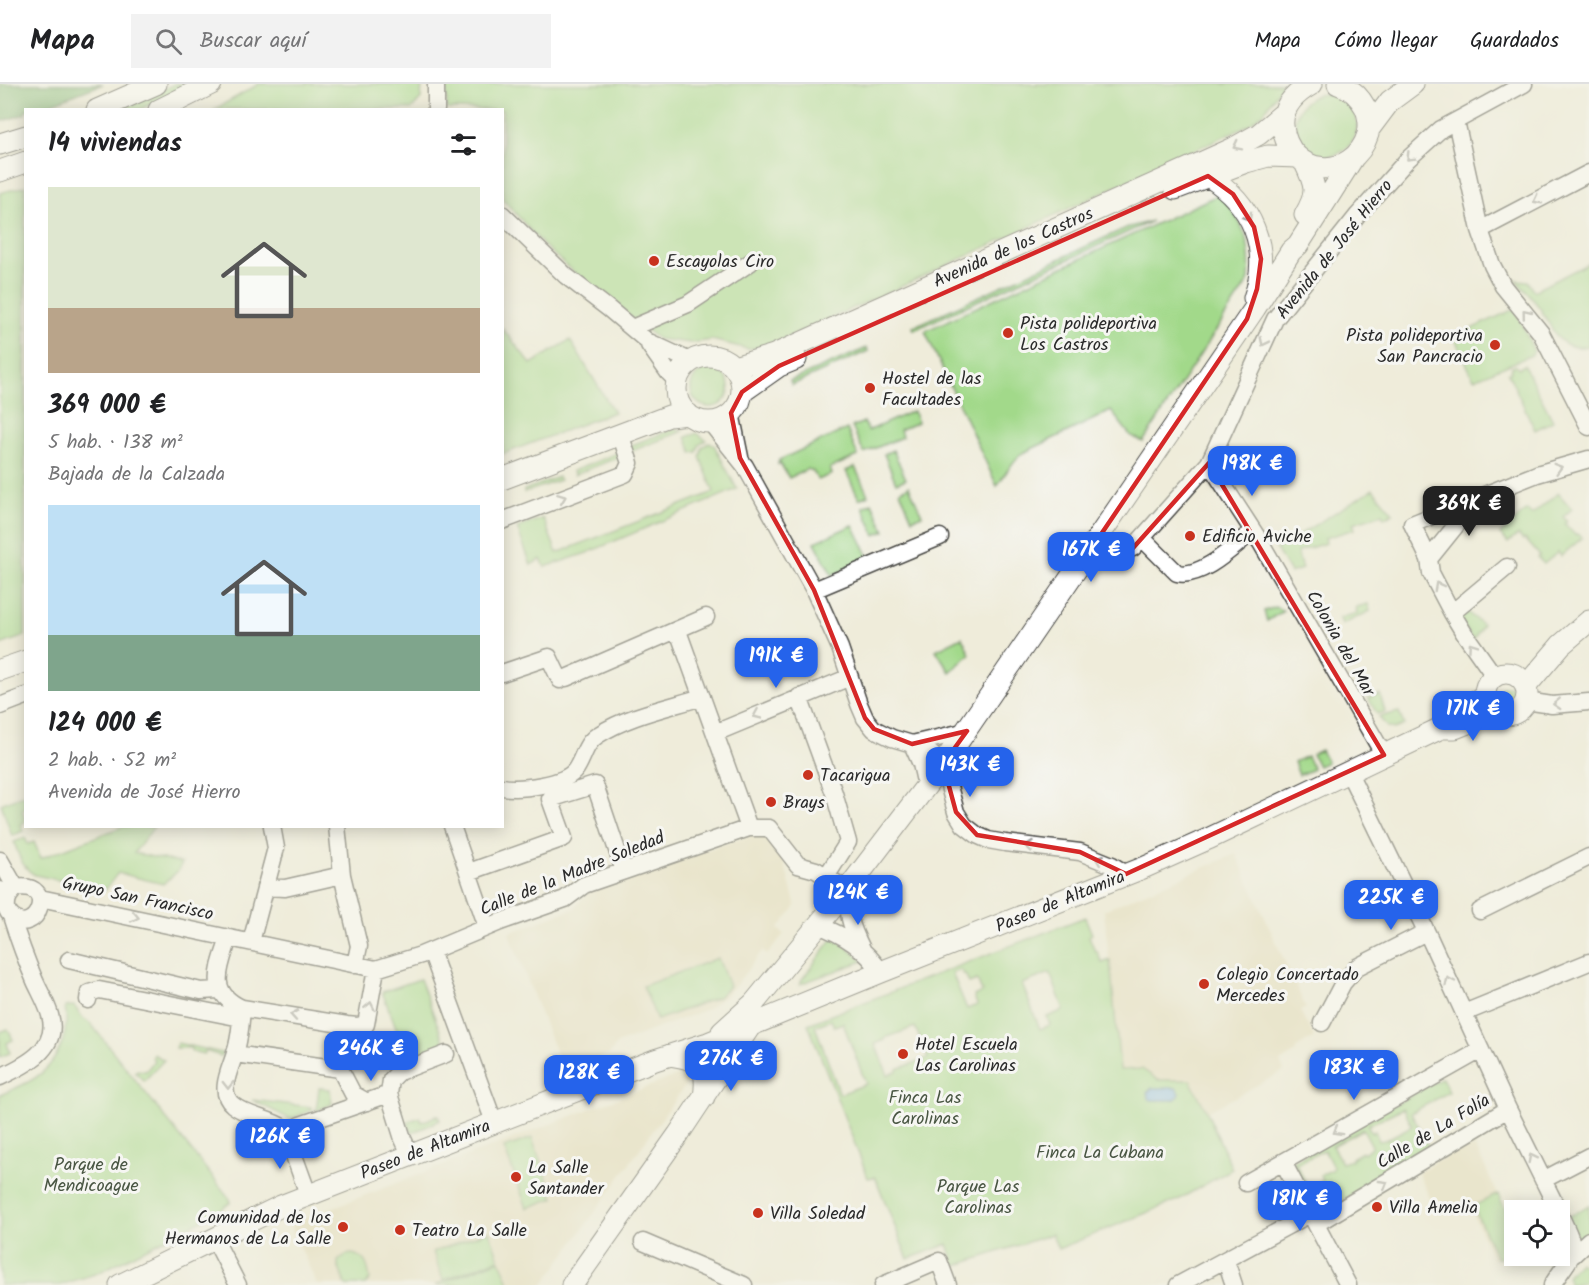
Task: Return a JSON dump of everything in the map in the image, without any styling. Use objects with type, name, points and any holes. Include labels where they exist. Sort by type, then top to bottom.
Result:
[{"type":"main road","points":[[102,108],[156,84]]},
{"type":"main road","points":[[163,108],[211,84]]},
{"type":"main road","points":[[1342,85],[1367,84]]},
{"type":"main road","points":[[1369,129],[1390,101],[1413,84]]},
{"type":"main road","points":[[1342,85],[1359,97],[1364,105],[1369,129]]},
{"type":"main road","points":[[1285,112],[1287,105],[1303,86]]},
{"type":"main road","name":"Avenida de José Hierro","points":[[1285,112],[1282,121],[1284,138],[1292,153],[1301,160],[1315,183],[1314,200],[1291,241],[1291,251]]},
{"type":"main road","name":"Avenida de los Castros","points":[[734,367],[774,355],[1234,148],[1259,134],[1285,112]]},
{"type":"main road","name":"Avenida de José Hierro","points":[[708,1043],[753,1003],[847,890],[967,731],[1291,251],[1298,245],[1353,158],[1364,146],[1369,129]]},
{"type":"main road","points":[[0,144],[24,137]]},
{"type":"main road","name":"Avenida de los Castros","points":[[742,392],[779,366],[1208,176],[1268,156],[1301,160],[1321,168],[1338,166],[1353,158]]},
{"type":"main road","points":[[0,171],[24,163]]},
{"type":"main road","name":"Avenida de José Hierro","points":[[1208,176],[1233,194],[1254,227],[1260,247],[1260,274],[1247,319]]},
{"type":"main road","points":[[504,466],[663,402],[676,385],[681,370],[690,361],[701,356],[724,359],[734,367],[740,378],[742,392],[731,413],[710,422],[698,420],[681,408],[676,385]]},
{"type":"main road","points":[[504,478],[669,416],[688,414]]},
{"type":"main road","name":"Paseo de Altamira","points":[[127,1284],[214,1238],[308,1194],[670,1054],[708,1043],[1126,874],[1208,839],[1441,728],[1455,728],[1506,691],[1589,621]]},
{"type":"main road","points":[[0,655],[24,647]]},
{"type":"main road","points":[[0,670],[24,662]]},
{"type":"main road","name":"Avenida de José Hierro","points":[[572,1285],[704,1097],[810,932]]},
{"type":"main road","points":[[708,1043],[723,1043],[727,1047],[729,1054],[725,1065]]},
{"type":"main road","points":[[670,1054],[691,1058],[702,1069],[705,1079],[704,1097]]},
{"type":"street","points":[[436,84],[436,108]]},
{"type":"street","points":[[1524,84],[1456,121],[1480,230],[1492,266],[1503,286],[1541,333],[1589,427]]},
{"type":"street","name":"Avenida de José Hierro","points":[[1089,553],[1124,551],[1133,548],[1209,463],[1275,319],[1358,215],[1408,159],[1441,129],[1456,121]]},
{"type":"street","points":[[1480,230],[1589,173]]},
{"type":"street","points":[[504,216],[566,276],[647,341],[676,385]]},
{"type":"street","points":[[632,328],[688,303],[751,262]]},
{"type":"street","points":[[647,341],[690,361]]},
{"type":"street","points":[[731,413],[740,458],[814,590],[862,711],[874,729],[929,752],[943,764],[956,812],[964,825],[977,835],[1005,843],[1080,852],[1112,865],[1126,874]]},
{"type":"street","points":[[710,422],[735,455],[740,458]]},
{"type":"street","points":[[504,520],[625,474],[630,463],[620,434]]},
{"type":"street","points":[[1589,459],[1537,474],[1488,494],[1455,516],[1412,524],[1429,559],[1431,573],[1452,613],[1506,691],[1552,705],[1589,702]]},
{"type":"street","points":[[1143,539],[1177,573],[1185,575],[1210,564],[1253,531],[1209,463]]},
{"type":"street","points":[[1429,559],[1455,516]]},
{"type":"street","name":"Colonia del Mar","points":[[1253,531],[1384,755]]},
{"type":"street","points":[[814,590],[940,537]]},
{"type":"street","points":[[1452,613],[1507,567]]},
{"type":"street","points":[[504,673],[549,657],[563,679],[706,617]]},
{"type":"street","points":[[678,631],[749,828],[769,828],[798,865],[816,870],[847,890]]},
{"type":"street","points":[[715,733],[850,677]]},
{"type":"street","points":[[0,706],[24,697]]},
{"type":"street","points":[[504,787],[526,788],[569,776],[575,770],[586,746],[596,735],[635,717],[702,698]]},
{"type":"street","points":[[799,698],[834,793],[848,842],[826,877]]},
{"type":"street","points":[[912,744],[967,731]]},
{"type":"street","points":[[912,744],[921,764],[926,786]]},
{"type":"street","points":[[1349,773],[1553,1200]]},
{"type":"street","points":[[469,872],[564,838],[550,799],[595,785],[624,871]]},
{"type":"street","points":[[251,942],[276,848],[272,828]]},
{"type":"street","points":[[336,828],[342,875],[359,946],[356,965]]},
{"type":"street","points":[[453,828],[487,927]]},
{"type":"street","name":"Calle de la Madre Soledad","points":[[376,969],[431,951],[487,927],[565,899],[584,885],[749,828]]},
{"type":"street","points":[[1480,911],[1589,857]]},
{"type":"street","points":[[0,860],[9,894],[6,902],[9,913],[51,1017],[51,1033],[44,1049],[34,1060],[0,1077]]},
{"type":"street","name":"Avenida de José Hierro","points":[[860,872],[850,894],[848,911],[850,926],[863,951]]},
{"type":"street","points":[[266,887],[285,888],[342,875]]},
{"type":"street","points":[[8,889],[29,888],[40,898],[38,913],[32,918],[25,921],[18,920],[9,913]]},
{"type":"street","name":"Grupo San Francisco","points":[[40,898],[376,969]]},
{"type":"street","points":[[23,951],[32,918]]},
{"type":"street","name":"Avenida de José Hierro","points":[[810,932],[834,930],[863,951],[881,972]]},
{"type":"street","points":[[1322,1023],[1342,983],[1357,967],[1426,932]]},
{"type":"street","name":"Grupo San Francisco","points":[[219,990],[218,975],[229,938]]},
{"type":"street","points":[[431,951],[494,1122]]},
{"type":"street","points":[[69,960],[201,991],[219,990],[226,1000],[241,1013]]},
{"type":"street","points":[[1464,1012],[1589,962]]},
{"type":"street","points":[[88,1000],[89,993],[99,990],[241,1013],[357,1026],[366,1024],[376,969]]},
{"type":"street","points":[[241,1013],[235,1054],[226,1083],[227,1095],[232,1104],[258,1118],[284,1128],[308,1194]]},
{"type":"street","points":[[347,1025],[340,1069],[353,1094],[367,1102]]},
{"type":"street","points":[[1246,1183],[1481,1050]]},
{"type":"street","points":[[235,1054],[340,1069]]},
{"type":"street","points":[[410,1154],[389,1094],[391,1080],[399,1072],[446,1054]]},
{"type":"street","points":[[286,1134],[300,1125],[389,1094]]},
{"type":"street","name":"Calle de La Folía","points":[[1178,1285],[1313,1219],[1508,1109]]},
{"type":"street","points":[[1544,1180],[1589,1156]]},
{"type":"street","points":[[1283,1162],[1348,1285]]},
{"type":"street","points":[[1570,1235],[1573,1255]]},
{"type":"street","points":[[214,1238],[238,1285]]},
{"type":"street","points":[[1552,1285],[1573,1255],[1589,1240]]},
{"type":"street","points":[[644,1242],[744,1285]]},
{"type":"street","points":[[883,1285],[939,1261],[948,1285]]},
{"type":"street","points":[[1226,1261],[1233,1285]]},
{"type":"highlighted area","points":[[1208,176],[1233,194],[1254,227],[1261,259],[1257,289],[1247,319],[1087,555],[1133,548],[1209,463],[1384,755],[1126,874],[1080,852],[977,835],[956,812],[943,764],[967,731],[912,744],[874,729],[865,718],[814,590],[740,458],[731,413],[742,392],[779,366]]},
{"type":"shaded area","points":[[762,831],[778,842],[796,906],[778,929],[784,934],[767,955],[762,951],[736,985],[707,1009],[617,1044],[610,1054],[563,1071],[509,933],[575,908],[588,891]]},
{"type":"shaded area","name":"Colegio Concertado Mercedes","points":[[1236,854],[1306,1008],[1300,1011],[1314,1037],[1280,1062],[1284,1071],[1207,1112],[1190,1080],[1158,1080],[1142,1069],[1120,1070],[1104,910]]},
{"type":"shaded area","name":"La Salle Santander","points":[[686,1072],[689,1080],[543,1285],[317,1285],[290,1224]]},
{"type":"shaded area","points":[[1472,1140],[1504,1207],[1504,1256],[1493,1260],[1469,1205],[1438,1214],[1418,1173],[1436,1161],[1444,1160],[1444,1157]]},
{"type":"green space","points":[[0,84],[103,84],[40,108],[24,108],[24,114],[0,122]]},
{"type":"green space","points":[[175,84],[193,84],[143,108],[123,108]]},
{"type":"green space","points":[[259,84],[422,84],[421,99],[413,108],[217,108]]},
{"type":"green space","points":[[446,84],[1283,84],[1264,112],[1248,125],[896,289],[768,346],[748,349],[712,340],[691,343],[658,339],[579,277],[543,245],[504,200],[504,108],[447,108]]},
{"type":"green space","points":[[1326,94],[1348,103],[1357,125],[1348,147],[1326,156],[1304,147],[1295,125],[1304,103]]},
{"type":"green space","points":[[24,186],[24,636],[0,645],[0,193]]},
{"type":"green space","points":[[1220,194],[1235,214],[1245,234],[1249,255],[1249,280],[1143,442],[1130,435],[1111,411],[1021,454],[997,486],[925,331]]},
{"type":"green space","points":[[1152,221],[914,330],[913,327],[1126,228]]},
{"type":"green space","points":[[1589,263],[1589,346],[1571,346],[1558,338],[1538,306],[1516,280],[1528,281],[1534,291]]},
{"type":"green space","name":"Pista polideportiva San Pancracio","points":[[1512,310],[1516,311],[1534,351],[1532,355],[1473,378],[1455,339],[1456,336]]},
{"type":"green space","points":[[504,330],[531,364],[570,340],[614,412],[504,454]]},
{"type":"green space","points":[[867,348],[868,351],[792,385],[790,381]]},
{"type":"green space","points":[[1515,365],[1519,368],[1524,365],[1553,421],[1535,430],[1508,373]]},
{"type":"green space","points":[[710,369],[724,374],[729,388],[724,402],[710,407],[696,402],[691,388],[696,374]]},
{"type":"green space","points":[[913,411],[918,422],[900,430],[902,437],[864,453],[852,427],[864,422],[868,431]]},
{"type":"green space","points":[[674,429],[683,431],[632,451],[629,446]]},
{"type":"green space","points":[[847,429],[858,456],[830,468],[832,474],[818,480],[813,471],[808,469],[789,478],[780,463],[778,464],[779,460]]},
{"type":"green space","points":[[697,433],[706,440],[699,445],[697,452],[692,453],[686,437]]},
{"type":"green space","points":[[710,442],[714,445],[737,489],[587,553],[545,567],[541,559],[531,565],[517,528],[543,518],[557,553],[714,492],[700,457],[702,447]]},
{"type":"green space","points":[[893,450],[906,479],[896,483],[884,454]]},
{"type":"green space","points":[[619,452],[619,457],[574,475],[573,471]]},
{"type":"green space","points":[[855,467],[868,495],[859,499],[846,471]]},
{"type":"green space","points":[[558,477],[560,480],[524,493],[524,490]]},
{"type":"green space","points":[[909,486],[922,515],[912,519],[900,491]]},
{"type":"green space","points":[[1373,489],[1393,513],[1384,518],[1382,514],[1353,523],[1355,529],[1325,538],[1326,543],[1297,552],[1302,569],[1290,573],[1276,549]]},
{"type":"green space","points":[[1558,493],[1572,509],[1563,517],[1567,521],[1565,524],[1575,535],[1582,538],[1561,556],[1558,552],[1544,564],[1525,539],[1523,540],[1518,535],[1508,543],[1500,534],[1527,510],[1532,515]]},
{"type":"green space","points":[[872,503],[885,531],[875,535],[863,507]]},
{"type":"green space","points":[[853,525],[870,559],[832,575],[815,542]]},
{"type":"green space","points":[[1368,604],[1370,611],[1342,625],[1340,618],[1357,613],[1356,607]]},
{"type":"green space","points":[[1276,607],[1283,611],[1267,621],[1264,611]]},
{"type":"green space","points":[[1467,612],[1483,625],[1473,640],[1459,619]]},
{"type":"green space","points":[[962,637],[970,654],[950,672],[936,650]]},
{"type":"green space","points":[[1507,686],[1513,689],[1516,695],[1513,701],[1507,704],[1501,701],[1498,695],[1501,689]]},
{"type":"green space","points":[[1380,694],[1385,712],[1377,714],[1368,698]]},
{"type":"green space","points":[[1399,712],[1404,725],[1394,729],[1387,727],[1379,717]]},
{"type":"green space","points":[[1321,750],[1327,762],[1318,766],[1312,754]]},
{"type":"green space","points":[[1307,756],[1313,769],[1299,775],[1294,762]]},
{"type":"green space","points":[[24,794],[24,809],[22,810],[24,822],[21,825],[23,831],[12,836],[1,804]]},
{"type":"green space","points":[[119,828],[153,828],[134,853],[182,863],[178,871],[163,884],[118,873],[105,890],[35,875],[24,865],[14,842],[25,838],[28,844],[34,842],[41,858]]},
{"type":"green space","points":[[1085,917],[1092,934],[1089,936],[1095,951],[1102,963],[1110,960],[1120,1070],[1142,1069],[1158,1080],[1190,1080],[1232,1169],[1178,1200],[1058,1249],[1052,1234],[955,1266],[948,1244],[908,1259],[875,1177],[868,1178],[808,1024]],"holes":[[[961,970],[969,983],[977,980],[982,992],[974,996],[977,1005],[967,1009],[952,973]],[[1050,973],[1064,1010],[1047,1017],[1050,1025],[1040,1029],[1022,984]],[[831,1020],[834,1026],[843,1023],[866,1084],[840,1094],[815,1026]],[[915,1027],[928,1058],[897,1069],[888,1075],[875,1044]]]},
{"type":"green space","points":[[833,938],[836,938],[863,961],[800,984],[800,982]]},
{"type":"green space","points":[[718,958],[729,986],[718,997],[657,1020],[643,986]]},
{"type":"green space","points":[[420,979],[447,1049],[410,1063],[382,992]]},
{"type":"green space","name":"Parque de Mendicoague","points":[[74,1006],[91,1024],[231,1202],[218,1212],[98,1273],[60,1285],[0,1285],[0,1095],[35,1078],[50,1064],[64,1037],[65,1007]]},
{"type":"green space","points":[[8,1029],[13,1040],[7,1043],[10,1053],[0,1057],[0,1032]]},
{"type":"green space","points":[[177,1043],[223,1053],[221,1056],[205,1051],[204,1054],[191,1051],[191,1048],[175,1048]]},
{"type":"green space","points":[[153,1054],[164,1060],[144,1081],[135,1072],[137,1070],[146,1071],[154,1061]]},
{"type":"green space","points":[[1442,1078],[1449,1092],[1411,1113],[1430,1149],[1319,1214],[1292,1162]],"holes":[[[1403,1108],[1412,1126],[1379,1141],[1375,1131],[1371,1133],[1368,1125]],[[1363,1129],[1372,1146],[1352,1160],[1342,1163],[1332,1146]],[[1324,1150],[1333,1167],[1332,1170],[1320,1175],[1322,1181],[1309,1188],[1296,1164]]]},
{"type":"green space","points":[[319,1088],[330,1089],[332,1104],[316,1111]]},
{"type":"green space","points":[[252,1100],[311,1107],[312,1110],[290,1119]]},
{"type":"green space","points":[[438,1115],[440,1120],[412,1133],[407,1122],[420,1117],[422,1122]]},
{"type":"green space","points":[[532,1138],[554,1198],[527,1208],[504,1148]]},
{"type":"green space","points":[[1498,1194],[1504,1207],[1504,1256],[1497,1259],[1473,1206]]},
{"type":"green space","points":[[1589,1205],[1589,1233],[1579,1242],[1570,1222],[1570,1216]]},
{"type":"green space","points":[[489,1231],[499,1259],[443,1280],[433,1252]]},
{"type":"green space","points":[[352,1254],[357,1255],[366,1263],[370,1279],[366,1285],[346,1285],[345,1283],[338,1261]]},
{"type":"green space","points":[[500,1260],[510,1285],[435,1285]]},
{"type":"green space","points":[[1579,1262],[1583,1265],[1589,1263],[1589,1267],[1585,1268],[1588,1281],[1570,1285],[1567,1276]]},
{"type":"water","points":[[1152,1088],[1176,1088],[1180,1093],[1174,1100],[1152,1100],[1149,1099],[1147,1093]]},
{"type":"place","name":"Escayolas Ciro","points":[[654,261]]},
{"type":"place","name":"Pista polideportiva Los Castros","points":[[1008,333]]},
{"type":"place","name":"Pista polideportiva San Pancracio","points":[[1495,345]]},
{"type":"place","name":"Hostel de las Facultades","points":[[870,388]]},
{"type":"place","name":"Edificio Aviche","points":[[1190,536]]},
{"type":"place","name":"Tacarigua","points":[[808,775]]},
{"type":"place","name":"Brays","points":[[771,802]]},
{"type":"place","name":"Colegio Concertado Mercedes","points":[[1204,984]]},
{"type":"place","name":"Hotel Escuela Las Carolinas","points":[[903,1054]]},
{"type":"place","name":"La Salle Santander","points":[[516,1177]]},
{"type":"place","name":"Villa Amelia","points":[[1377,1207]]},
{"type":"place","name":"Villa Soledad","points":[[758,1213]]},
{"type":"place","name":"Comunidad de los Hermanos de La Salle","points":[[343,1227]]},
{"type":"place","name":"Teatro La Salle","points":[[400,1230]]},
{"type":"park label","name":"Finca Las Carolinas","points":[[925,1107]]},
{"type":"park label","name":"Finca La Cubana","points":[[1100,1152]]},
{"type":"park label","name":"Parque Las Carolinas","points":[[978,1196]]}]
